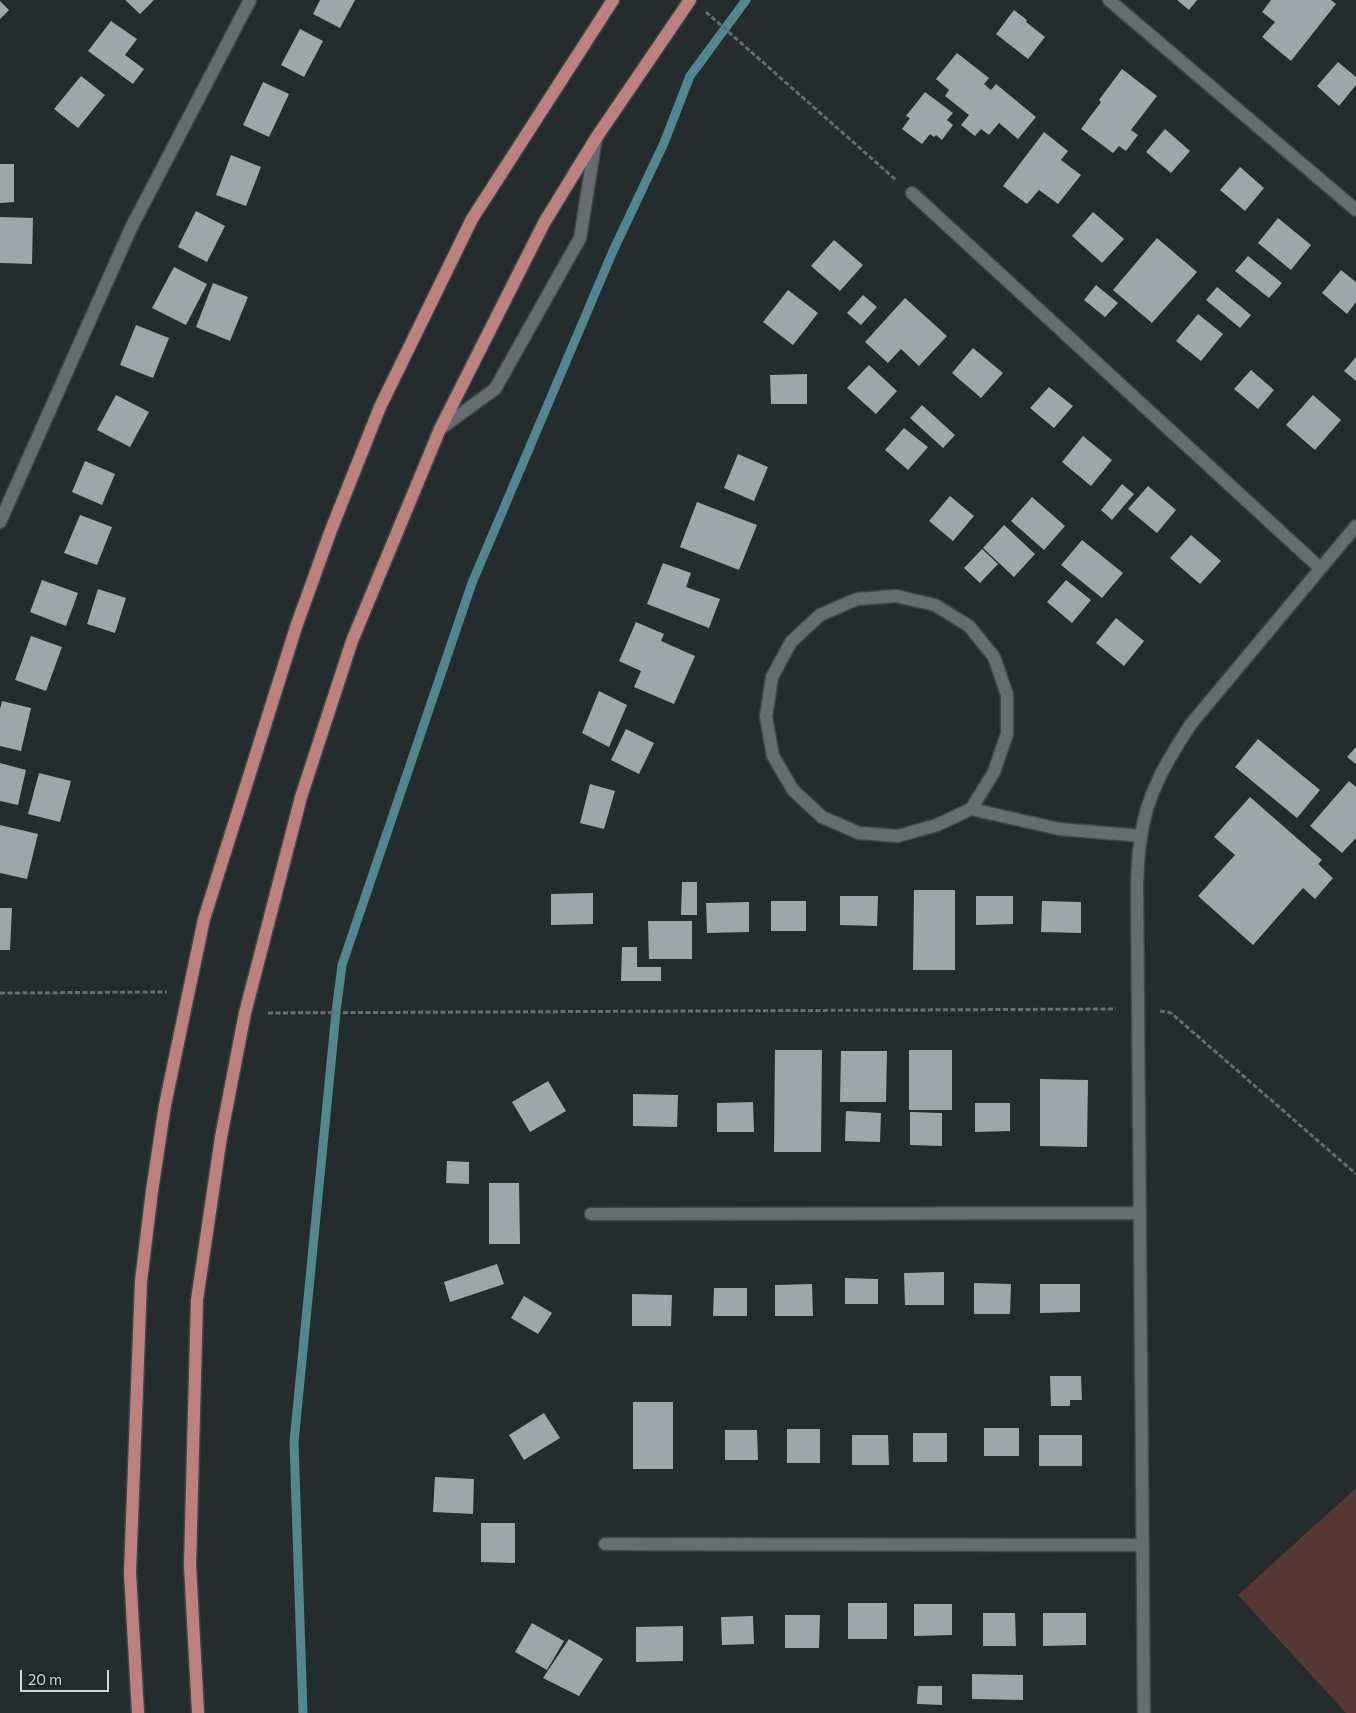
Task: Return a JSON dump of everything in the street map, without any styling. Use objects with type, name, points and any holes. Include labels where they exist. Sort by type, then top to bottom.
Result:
[{"type":"main road","points":[[138,1713],[130,1573],[141,1281],[165,1105],[204,920],[296,627],[331,530],[380,407],[472,219],[613,0]]},
{"type":"main road","points":[[198,1713],[190,1566],[197,1300],[222,1137],[244,1013],[301,797],[352,641],[440,429],[544,223],[596,138],[695,3]]},
{"type":"street","points":[[0,522],[131,228],[250,0]]},
{"type":"street","points":[[1110,0],[1356,210]]},
{"type":"street","points":[[440,429],[495,389],[580,238],[596,138]]},
{"type":"street","points":[[912,194],[1320,568]]},
{"type":"street","points":[[1144,1713],[1137,884],[1141,836],[1153,790],[1171,754],[1191,724],[1356,526]]},
{"type":"street","points":[[971,809],[994,772],[1007,734],[1007,695],[994,657],[969,626],[935,605],[926,602],[896,596],[857,599],[820,615],[791,642],[772,678],[766,716],[773,756],[793,790],[822,817],[858,832],[898,836],[937,825],[971,809],[1059,829],[1141,836]]},
{"type":"street","points":[[591,1214],[1140,1213]]},
{"type":"street","points":[[605,1544],[1142,1545]]},
{"type":"path","points":[[695,3],[912,194]]},
{"type":"path","points":[[0,993],[188,992]]},
{"type":"path","points":[[244,1013],[1138,1009],[1171,1013],[1356,1174]]},
{"type":"shaded area","points":[[1356,1488],[1356,1713],[1346,1713],[1238,1595]]},
{"type":"building","points":[[125,0],[154,0],[140,14]]},
{"type":"building","points":[[320,0],[355,0],[340,28],[313,14]]},
{"type":"building","points":[[1177,0],[1197,0],[1189,10]]},
{"type":"building","points":[[1271,0],[1331,0],[1336,4],[1291,61],[1262,37],[1275,22],[1262,12]]},
{"type":"building","points":[[0,1],[9,10],[0,19]]},
{"type":"building","points":[[1014,10],[1045,37],[1028,59],[996,34]]},
{"type":"building","points":[[111,21],[137,39],[125,55],[144,69],[133,84],[88,51]]},
{"type":"building","points":[[300,29],[323,41],[304,77],[281,65]]},
{"type":"building","points":[[957,53],[989,78],[984,84],[991,90],[996,84],[1036,117],[1018,139],[999,123],[989,135],[981,129],[975,136],[961,125],[969,115],[945,96],[949,90],[936,79]]},
{"type":"building","points":[[1338,62],[1356,77],[1356,85],[1339,106],[1317,86]]},
{"type":"building","points":[[1122,69],[1157,96],[1131,130],[1138,135],[1126,151],[1119,146],[1113,153],[1081,129]]},
{"type":"building","points":[[81,76],[105,95],[78,128],[54,109]]},
{"type":"building","points":[[263,82],[289,94],[269,137],[243,125]]},
{"type":"building","points":[[925,92],[953,113],[947,120],[953,125],[942,140],[936,135],[934,137],[930,134],[922,144],[902,129],[910,118],[906,116]]},
{"type":"building","points":[[1165,129],[1190,151],[1171,173],[1146,152]]},
{"type":"building","points":[[1044,132],[1068,151],[1061,160],[1081,175],[1058,204],[1039,190],[1027,204],[1003,186]]},
{"type":"building","points":[[231,155],[261,167],[246,206],[216,195]]},
{"type":"building","points":[[0,164],[14,164],[14,202],[0,203]]},
{"type":"building","points":[[1240,167],[1264,188],[1245,211],[1220,190]]},
{"type":"building","points":[[196,211],[225,226],[207,262],[178,247]]},
{"type":"building","points":[[1093,212],[1124,239],[1102,263],[1072,236]]},
{"type":"building","points":[[0,217],[33,218],[32,264],[0,263]]},
{"type":"building","points":[[1278,218],[1311,245],[1291,270],[1258,243]]},
{"type":"building","points":[[1157,238],[1197,272],[1152,323],[1113,290]]},
{"type":"building","points":[[834,240],[863,265],[840,291],[811,266]]},
{"type":"building","points":[[1248,256],[1282,283],[1269,298],[1235,271]]},
{"type":"building","points":[[174,267],[207,284],[186,325],[152,308]]},
{"type":"building","points":[[1341,270],[1356,282],[1356,302],[1347,314],[1322,293]]},
{"type":"building","points":[[213,283],[248,297],[230,341],[196,327]]},
{"type":"building","points":[[1096,285],[1118,303],[1105,317],[1084,300]]},
{"type":"building","points":[[1217,287],[1251,315],[1240,328],[1206,300]]},
{"type":"building","points":[[788,290],[818,313],[793,345],[763,322]]},
{"type":"building","points":[[863,295],[877,307],[861,325],[847,313]]},
{"type":"building","points":[[905,298],[947,336],[919,366],[901,349],[888,363],[865,342]]},
{"type":"building","points":[[1198,314],[1223,334],[1201,361],[1176,341]]},
{"type":"building","points":[[136,325],[169,338],[153,378],[120,365]]},
{"type":"building","points":[[973,348],[1003,373],[981,398],[952,373]]},
{"type":"building","points":[[1356,357],[1356,381],[1344,371]]},
{"type":"building","points":[[869,365],[897,391],[876,414],[847,388]]},
{"type":"building","points":[[1251,370],[1274,390],[1258,409],[1234,389]]},
{"type":"building","points":[[807,374],[807,404],[771,404],[770,375]]},
{"type":"building","points":[[1049,387],[1073,406],[1054,428],[1030,408]]},
{"type":"building","points":[[116,395],[149,412],[130,447],[97,430]]},
{"type":"building","points":[[1313,395],[1341,420],[1315,450],[1286,425]]},
{"type":"building","points":[[922,405],[955,435],[943,448],[910,418]]},
{"type":"building","points":[[904,428],[928,447],[908,470],[885,450]]},
{"type":"building","points":[[1083,436],[1112,460],[1091,486],[1062,462]]},
{"type":"building","points":[[738,454],[768,467],[754,501],[724,488]]},
{"type":"building","points":[[85,461],[115,474],[102,505],[72,492]]},
{"type":"building","points":[[1122,484],[1134,494],[1112,520],[1101,510]]},
{"type":"building","points":[[1148,486],[1176,510],[1157,533],[1128,509]]},
{"type":"building","points":[[950,496],[974,516],[953,541],[929,521]]},
{"type":"building","points":[[1032,497],[1065,526],[1044,550],[1011,521]]},
{"type":"building","points":[[697,502],[757,525],[739,570],[680,547]]},
{"type":"building","points":[[80,515],[112,527],[97,565],[64,553]]},
{"type":"building","points":[[1004,525],[1035,554],[1014,577],[983,548]]},
{"type":"building","points":[[1191,535],[1221,561],[1200,584],[1170,558]]},
{"type":"building","points":[[1082,540],[1123,573],[1102,598],[1061,565]]},
{"type":"building","points":[[982,549],[998,564],[980,583],[964,568]]},
{"type":"building","points":[[663,563],[691,573],[686,587],[720,599],[709,628],[647,604]]},
{"type":"building","points":[[42,580],[78,593],[66,626],[30,612]]},
{"type":"building","points":[[1066,580],[1091,600],[1072,623],[1047,602]]},
{"type":"building","points":[[98,589],[126,598],[115,633],[87,624]]},
{"type":"building","points":[[1116,618],[1144,641],[1124,666],[1096,643]]},
{"type":"building","points":[[636,622],[664,634],[661,641],[695,656],[674,704],[634,687],[641,671],[619,661]]},
{"type":"building","points":[[31,636],[62,647],[46,691],[15,680]]},
{"type":"building","points":[[599,691],[627,705],[609,747],[582,733]]},
{"type":"building","points":[[2,701],[31,708],[21,751],[0,746],[0,709]]},
{"type":"building","points":[[626,729],[654,743],[639,774],[611,760]]},
{"type":"building","points":[[1258,739],[1320,790],[1297,818],[1235,767]]},
{"type":"building","points":[[1356,747],[1356,764],[1347,757]]},
{"type":"building","points":[[0,763],[26,770],[18,805],[0,801]]},
{"type":"building","points":[[39,773],[71,781],[60,822],[28,814]]},
{"type":"building","points":[[1349,781],[1356,787],[1356,838],[1342,853],[1310,826]]},
{"type":"building","points":[[590,784],[615,791],[604,829],[580,823]]},
{"type":"building","points":[[1250,797],[1322,860],[1318,864],[1333,878],[1315,899],[1303,888],[1253,945],[1198,896],[1235,855],[1214,837]]},
{"type":"building","points":[[0,825],[38,834],[27,879],[0,873]]},
{"type":"building","points":[[682,882],[697,882],[697,915],[681,915]]},
{"type":"building","points":[[914,890],[955,890],[955,970],[913,970]]},
{"type":"building","points":[[593,893],[593,924],[551,925],[551,894]]},
{"type":"building","points":[[840,896],[878,896],[877,926],[840,925]]},
{"type":"building","points":[[976,896],[1013,896],[1013,924],[976,925]]},
{"type":"building","points":[[771,901],[806,901],[806,931],[771,931]]},
{"type":"building","points":[[1042,901],[1081,902],[1081,933],[1041,932]]},
{"type":"building","points":[[749,902],[749,932],[707,933],[706,903]]},
{"type":"building","points":[[0,908],[12,908],[10,950],[0,950]]},
{"type":"building","points":[[648,921],[692,921],[692,959],[649,959]]},
{"type":"building","points":[[622,947],[637,947],[637,967],[661,967],[661,981],[621,981]]},
{"type":"building","points":[[775,1050],[822,1050],[821,1152],[774,1152]]},
{"type":"building","points":[[909,1050],[952,1050],[952,1110],[909,1110]]},
{"type":"building","points":[[841,1051],[887,1051],[886,1102],[840,1102]]},
{"type":"building","points":[[1040,1079],[1088,1080],[1087,1147],[1040,1146]]},
{"type":"building","points":[[548,1081],[566,1111],[530,1132],[512,1102]]},
{"type":"building","points":[[633,1094],[678,1095],[677,1127],[633,1126]]},
{"type":"building","points":[[753,1102],[754,1132],[717,1132],[717,1103]]},
{"type":"building","points":[[975,1103],[1010,1103],[1010,1131],[975,1132]]},
{"type":"building","points":[[846,1111],[881,1113],[880,1142],[845,1141]]},
{"type":"building","points":[[910,1112],[942,1113],[942,1146],[910,1145]]},
{"type":"building","points":[[447,1161],[469,1162],[469,1184],[446,1183]]},
{"type":"building","points":[[489,1183],[519,1183],[520,1244],[489,1244]]},
{"type":"building","points":[[497,1264],[504,1284],[450,1302],[444,1282]]},
{"type":"building","points":[[944,1272],[944,1305],[905,1305],[904,1273]]},
{"type":"building","points":[[845,1278],[878,1279],[878,1304],[845,1304]]},
{"type":"building","points":[[974,1283],[1011,1284],[1010,1314],[974,1314]]},
{"type":"building","points":[[812,1284],[813,1316],[775,1316],[775,1285]]},
{"type":"building","points":[[1040,1284],[1080,1284],[1080,1312],[1040,1313]]},
{"type":"building","points":[[714,1288],[747,1288],[747,1316],[713,1316]]},
{"type":"building","points":[[632,1294],[672,1295],[671,1326],[632,1326]]},
{"type":"building","points":[[524,1296],[552,1313],[538,1334],[511,1318]]},
{"type":"building","points":[[1050,1376],[1081,1376],[1082,1400],[1070,1400],[1070,1406],[1051,1406]]},
{"type":"building","points":[[633,1402],[673,1402],[673,1469],[633,1469]]},
{"type":"building","points":[[544,1413],[560,1438],[524,1460],[509,1435]]},
{"type":"building","points":[[984,1428],[1019,1428],[1019,1456],[984,1456]]},
{"type":"building","points":[[787,1429],[820,1429],[820,1463],[787,1463]]},
{"type":"building","points":[[725,1430],[757,1430],[758,1460],[725,1460]]},
{"type":"building","points":[[913,1433],[947,1433],[947,1462],[913,1462]]},
{"type":"building","points":[[852,1435],[888,1435],[889,1465],[852,1465]]},
{"type":"building","points":[[1039,1435],[1082,1435],[1082,1466],[1039,1466]]},
{"type":"building","points":[[435,1477],[474,1479],[473,1514],[433,1512]]},
{"type":"building","points":[[481,1523],[515,1523],[515,1563],[481,1562]]},
{"type":"building","points":[[848,1603],[887,1603],[887,1639],[848,1639]]},
{"type":"building","points":[[914,1604],[952,1604],[952,1635],[914,1636]]},
{"type":"building","points":[[983,1613],[1015,1613],[1016,1646],[983,1646]]},
{"type":"building","points":[[1043,1613],[1086,1613],[1086,1645],[1043,1646]]},
{"type":"building","points":[[785,1615],[820,1615],[819,1648],[785,1648]]},
{"type":"building","points":[[753,1616],[754,1644],[722,1645],[721,1617]]},
{"type":"building","points":[[532,1623],[564,1641],[547,1670],[515,1652]]},
{"type":"building","points":[[683,1626],[683,1661],[636,1662],[636,1627]]},
{"type":"building","points":[[569,1639],[603,1659],[579,1696],[543,1678]]},
{"type":"building","points":[[972,1674],[1023,1675],[1023,1700],[972,1699]]},
{"type":"building","points":[[918,1686],[942,1686],[942,1705],[917,1704]]},
{"type":"waterway","points":[[303,1713],[294,1442],[342,965],[472,583],[613,251],[664,143],[690,76],[746,0]]}]
